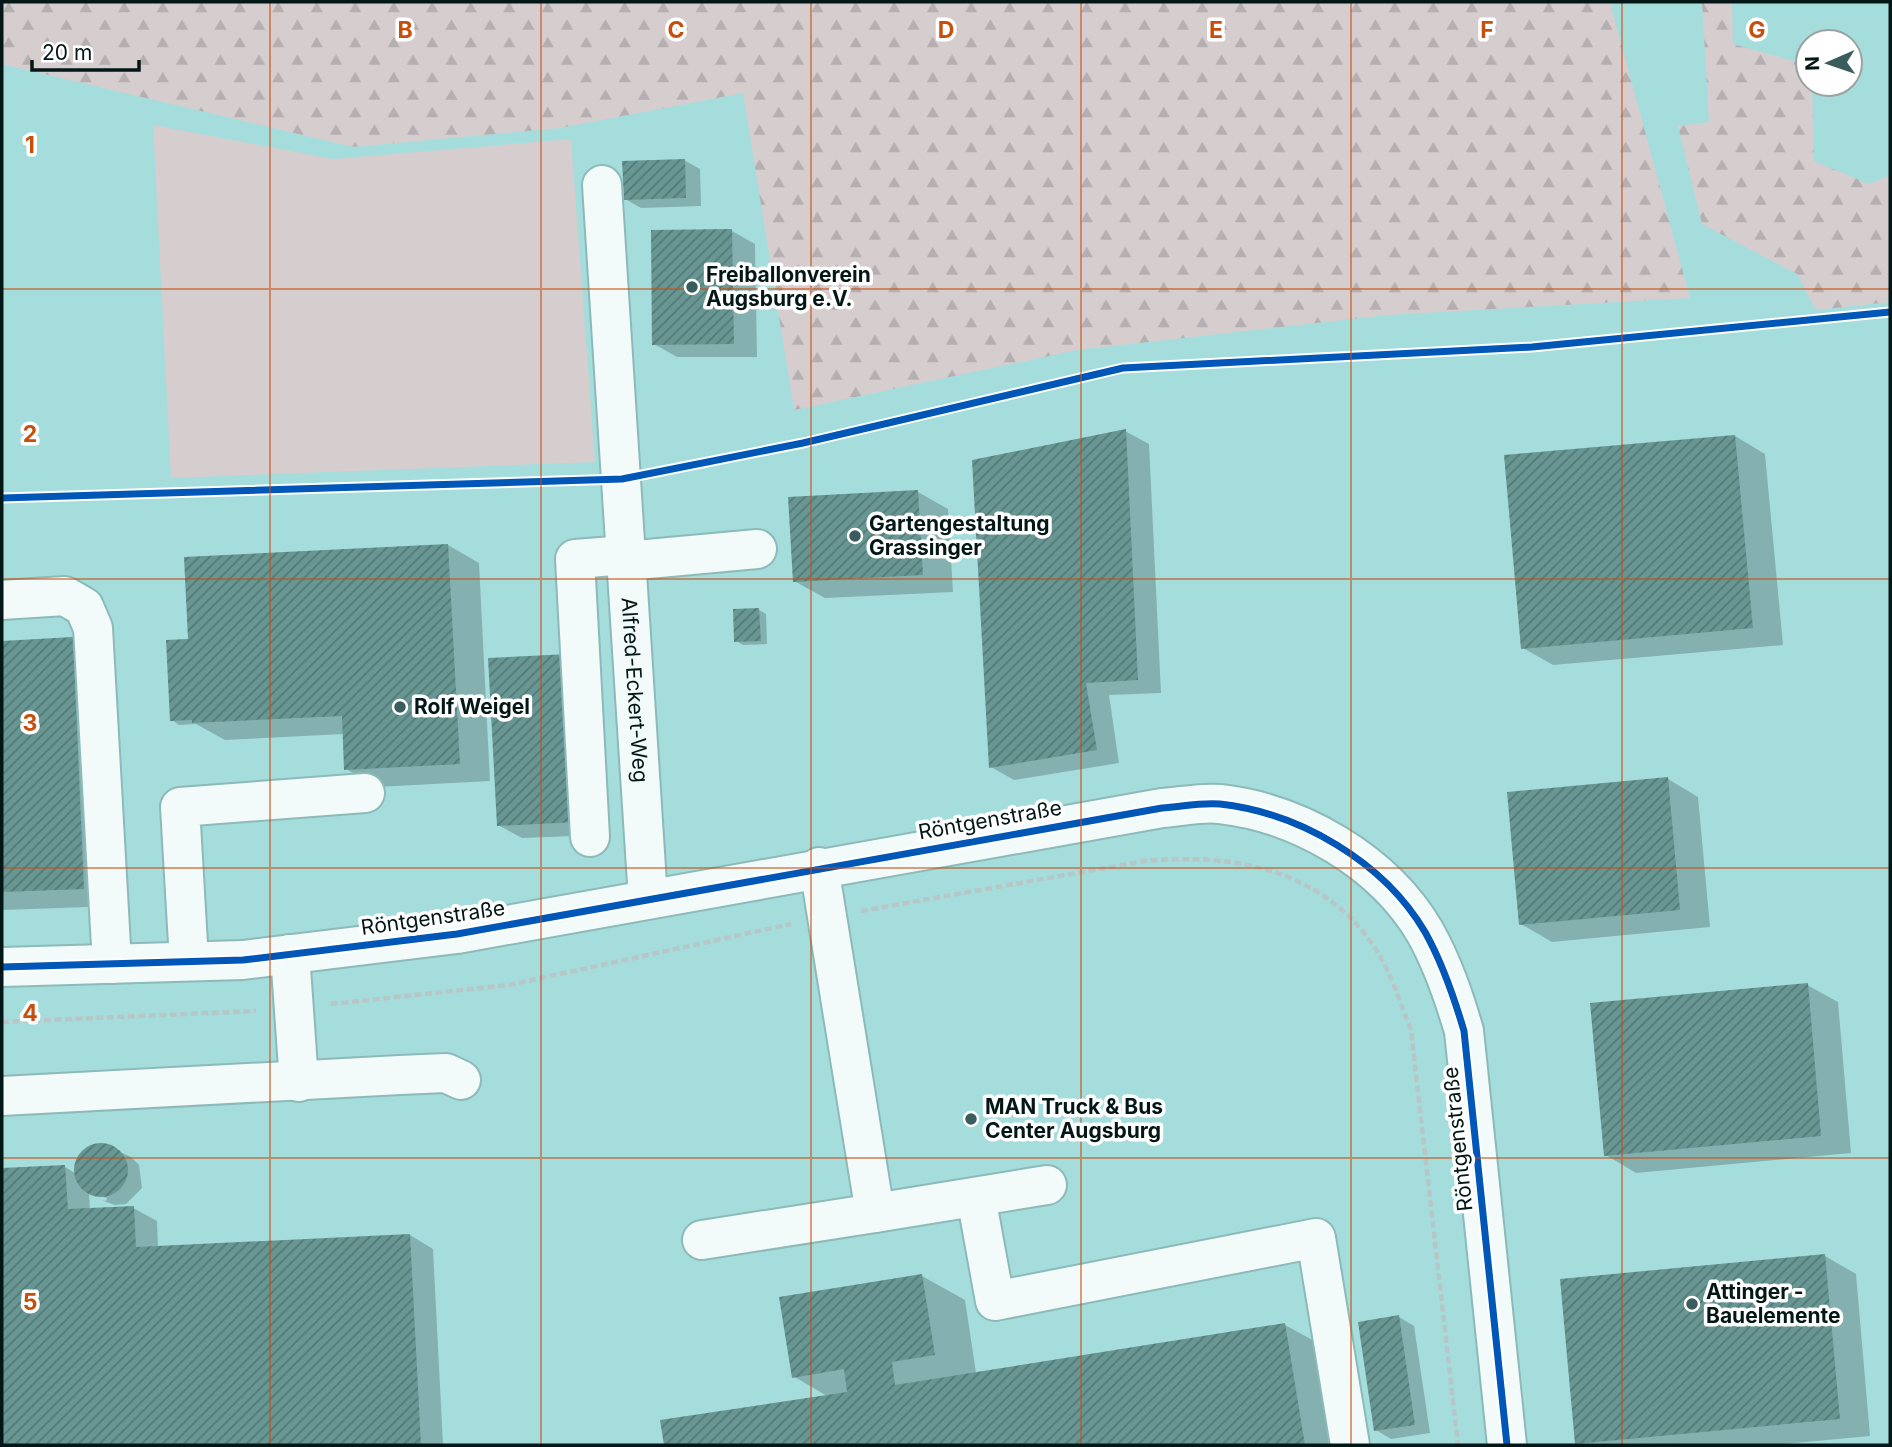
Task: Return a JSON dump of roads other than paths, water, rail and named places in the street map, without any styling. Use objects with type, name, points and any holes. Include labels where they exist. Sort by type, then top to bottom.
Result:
[{"type":"street","name":"Alfred-Eckert-Weg","points":[[602,185],[648,900]]},
{"type":"street","points":[[590,837],[575,559],[757,549]]},
{"type":"street","points":[[2,600],[65,596],[84,607],[93,628],[112,964]]},
{"type":"street","points":[[583,717],[636,713]]},
{"type":"street","points":[[189,961],[180,807],[365,793]]},
{"type":"street","name":"Röntgenstraße","points":[[2,967],[189,961],[290,954],[457,934],[819,867],[1161,808],[1218,804],[1288,821],[1321,835],[1351,854],[1394,891],[1424,931],[1449,981],[1464,1031],[1507,1445]]},
{"type":"street","points":[[819,867],[875,1213]]},
{"type":"street","points":[[290,954],[299,1082]]},
{"type":"street","points":[[2,1096],[299,1082],[401,1090],[446,1073],[461,1080]]},
{"type":"street","points":[[702,1240],[1047,1185]]},
{"type":"street","points":[[976,1197],[995,1301],[1316,1238],[1350,1445]]},
{"type":"place","name":"Freiballonverein Augsburg e.V.","points":[[692,287]]},
{"type":"place","name":"Gartengestaltung Grassinger","points":[[855,536]]},
{"type":"place","name":"Rolf Weigel","points":[[400,707]]},
{"type":"place","name":"MAN Truck & Bus Center Augsburg","points":[[971,1119]]},
{"type":"place","name":"Attinger - Bauelemente","points":[[1692,1304]]}]
